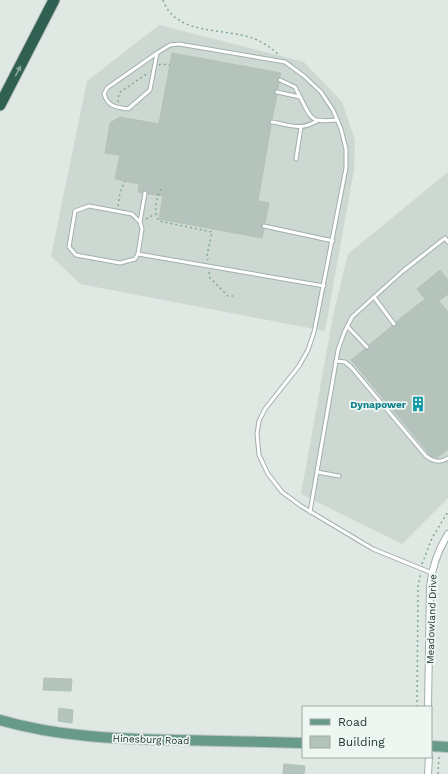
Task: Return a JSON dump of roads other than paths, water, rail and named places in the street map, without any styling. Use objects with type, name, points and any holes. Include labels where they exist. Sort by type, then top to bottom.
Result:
[{"type":"highway","points":[[0,105],[54,0]]},
{"type":"main road","name":"Hinesburg Road","points":[[0,720],[60,733],[104,738],[302,743]]},
{"type":"street","name":"Meadowland Drive","points":[[428,706],[430,586],[437,554],[448,534]]},
{"type":"street","points":[[428,758],[428,774]]},
{"type":"lane","points":[[157,53],[150,90],[128,109],[112,106],[106,101],[104,94],[107,88],[157,53],[170,45],[179,44],[285,62],[304,76],[321,92],[333,110],[346,148],[346,168],[324,286],[314,332],[308,350],[299,366],[266,409],[260,421],[257,434],[259,455],[268,474],[282,492],[310,512],[373,549],[432,572]]},
{"type":"lane","points":[[280,80],[295,87],[311,118],[322,122],[337,120]]},
{"type":"lane","points":[[277,92],[300,96]]},
{"type":"lane","points":[[272,122],[301,127],[310,125],[317,120]]},
{"type":"lane","points":[[296,159],[301,127]]},
{"type":"lane","points":[[140,222],[132,214],[89,206],[75,211],[69,247],[76,255],[120,263],[135,259],[138,254],[142,229],[140,222],[145,193]]},
{"type":"lane","points":[[264,226],[332,241]]},
{"type":"lane","points":[[310,512],[336,361],[347,326],[352,317],[403,271],[445,238],[448,242]]},
{"type":"lane","points":[[138,254],[324,286]]},
{"type":"lane","points":[[374,297],[394,324]]},
{"type":"lane","points":[[347,326],[367,347]]},
{"type":"lane","points":[[336,361],[344,362],[351,367],[426,456],[437,462],[448,458]]},
{"type":"lane","points":[[317,472],[339,476]]},
{"type":"place","name":"Dynapower","points":[[418,404]]}]
